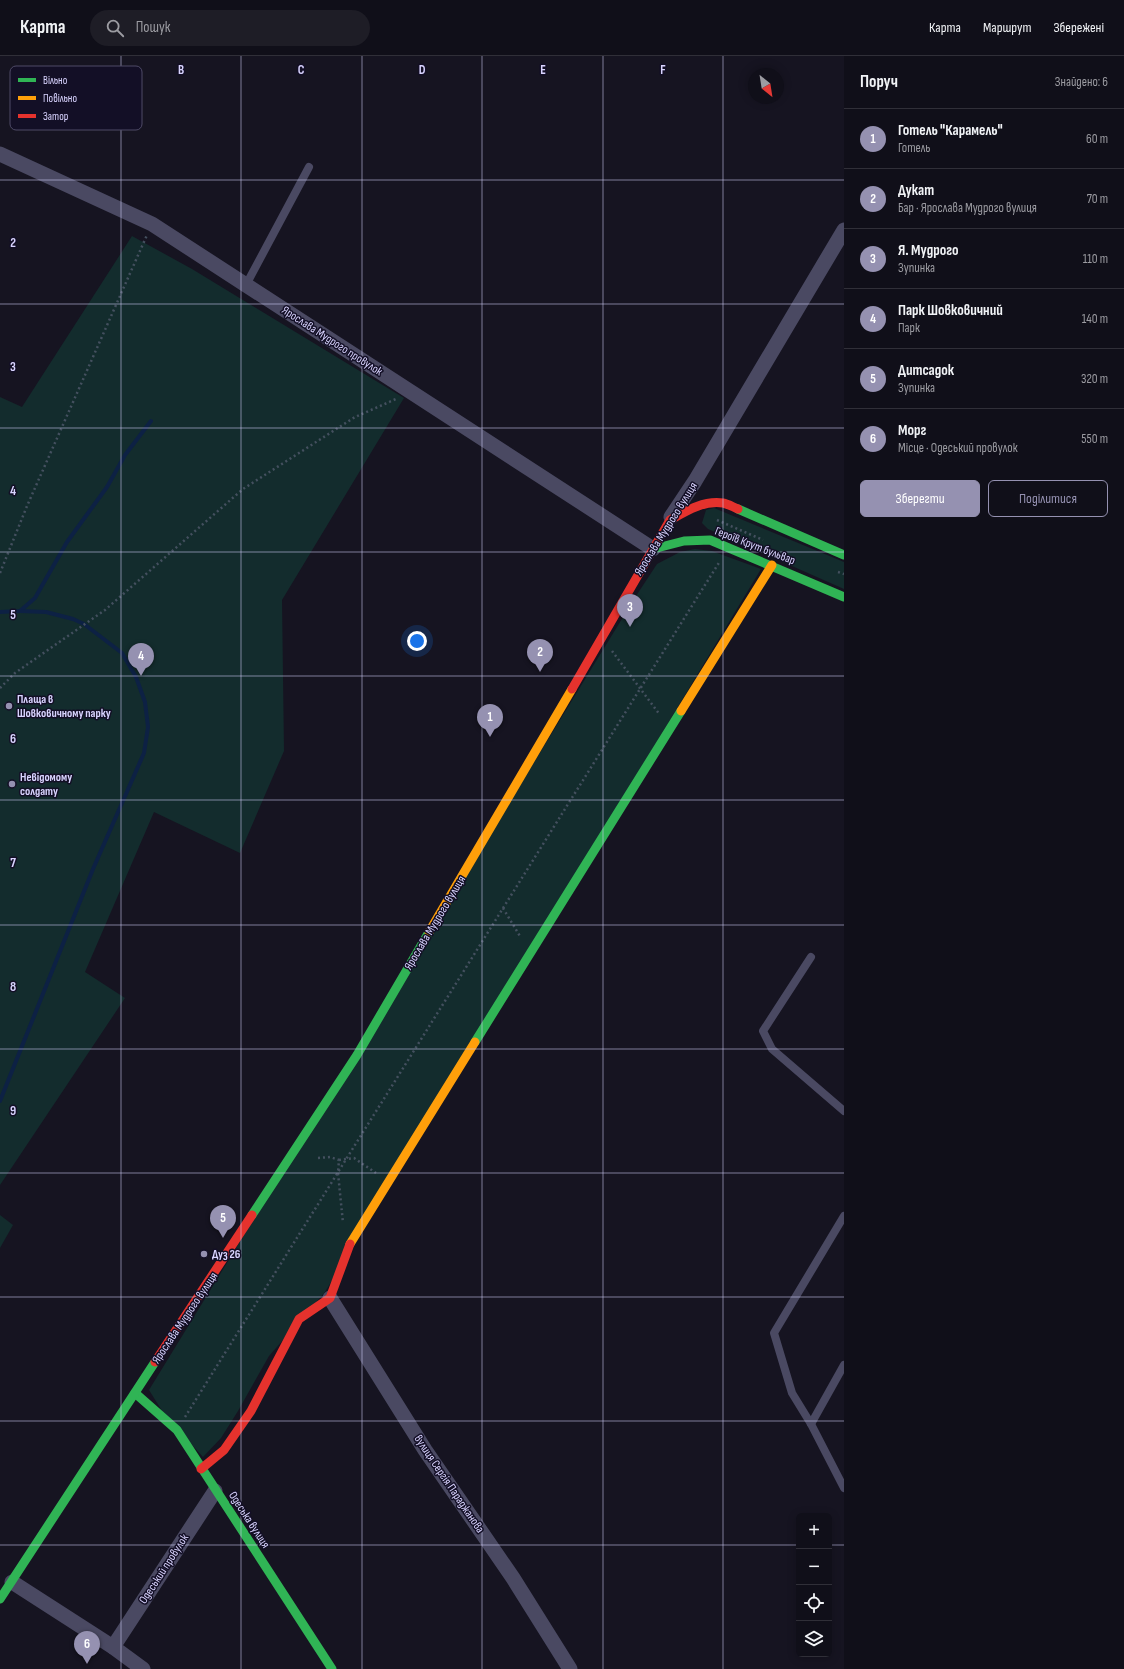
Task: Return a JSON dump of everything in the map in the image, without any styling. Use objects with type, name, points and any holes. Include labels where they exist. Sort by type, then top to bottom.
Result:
[{"type":"street","name":"Ярослава Мудрого провулок","points":[[0,154],[152,224],[653,549]]},
{"type":"street","name":"Ярослава Мудрого вулиця","points":[[0,1598],[12,1582],[357,1055],[670,520],[696,481],[844,230]]},
{"type":"street","name":"Героїв Крут бульвар","points":[[670,520],[697,505],[710,502],[724,503],[844,555]]},
{"type":"street","name":"Героїв Крут бульвар","points":[[653,549],[684,541],[710,540],[772,565],[844,597]]},
{"type":"street","points":[[201,1469],[224,1450],[251,1411],[299,1319],[330,1298],[351,1242],[772,565]]},
{"type":"street","name":"вулиця Сергія Параджанова","points":[[330,1298],[425,1450],[513,1578],[570,1669]]},
{"type":"street","name":"Одеська вулиця","points":[[135,1393],[177,1430],[215,1491],[332,1669]]},
{"type":"street","name":"Одеський провулок","points":[[113,1647],[215,1491]]},
{"type":"street","points":[[12,1582],[113,1647],[143,1669]]},
{"type":"lane","points":[[246,285],[309,166]]},
{"type":"lane","points":[[810,957],[763,1031],[772,1049],[844,1111]]},
{"type":"lane","points":[[844,1216],[774,1333],[792,1393],[811,1424],[844,1488]]},
{"type":"lane","points":[[811,1424],[844,1365]]},
{"type":"path","points":[[0,573],[26,506],[152,224]]},
{"type":"path","points":[[0,688],[15,674],[105,610],[243,490],[355,417],[411,392]]},
{"type":"path","points":[[177,1430],[728,547]]},
{"type":"path","points":[[602,637],[670,729]]},
{"type":"path","points":[[503,908],[530,954]]},
{"type":"path","points":[[318,1158],[330,1157],[338,1160],[354,1158],[388,1181]]},
{"type":"path","points":[[338,1160],[343,1227],[351,1242]]},
{"type":"green space","points":[[132,236],[192,269],[404,398],[282,600],[284,751],[240,853],[154,812],[85,972],[125,998],[0,1185],[0,397],[22,407]]},
{"type":"green space","points":[[714,508],[844,562],[844,589],[708,529],[702,523],[706,510]]},
{"type":"green space","points":[[695,549],[712,551],[761,569],[325,1292],[269,1356],[221,1438],[203,1457],[164,1414],[149,1390],[636,596],[657,564],[680,552]]},
{"type":"green space","points":[[0,1215],[13,1225],[0,1248]]},
{"type":"waterway","points":[[0,612],[20,611],[35,598],[67,542],[107,487],[125,455],[151,421]]},
{"type":"waterway","points":[[0,1101],[93,869],[144,753],[148,727],[145,702],[136,677],[122,653],[84,624],[73,619],[46,612],[20,611]]},
{"type":"traffic: fast","points":[[738,509],[844,555]]},
{"type":"traffic: fast","points":[[653,549],[684,541],[710,540],[844,597]]},
{"type":"traffic: fast","points":[[475,1042],[681,711]]},
{"type":"traffic: fast","points":[[252,1215],[357,1055],[429,932]]},
{"type":"traffic: fast","points":[[0,1599],[155,1362]]},
{"type":"traffic: fast","points":[[135,1393],[177,1430],[332,1669]]},
{"type":"traffic: slow","points":[[681,711],[772,565]]},
{"type":"traffic: slow","points":[[429,932],[572,689]]},
{"type":"traffic: slow","points":[[350,1244],[475,1042]]},
{"type":"traffic: jam","points":[[572,689],[670,520],[695,507],[709,503],[723,503],[738,509]]},
{"type":"traffic: jam","points":[[155,1362],[252,1215]]},
{"type":"traffic: jam","points":[[201,1469],[224,1450],[251,1411],[299,1319],[330,1298],[350,1244]]},
{"type":"place","name":"Я. Мудрого","points":[[630,627]]},
{"type":"place","name":"Дукат","points":[[540,672]]},
{"type":"place","name":"Парк Шовковичний","points":[[141,676]]},
{"type":"place","name":"Плаща в Шовковичному парку","points":[[9,706]]},
{"type":"place","name":"Готель \"Карамель\"","points":[[490,737]]},
{"type":"place","name":"Невідомому солдату","points":[[12,784]]},
{"type":"place","name":"Дитсадок","points":[[223,1238]]},
{"type":"place","name":"Дуз 26","points":[[204,1254]]},
{"type":"place","name":"Морг","points":[[87,1664]]}]
